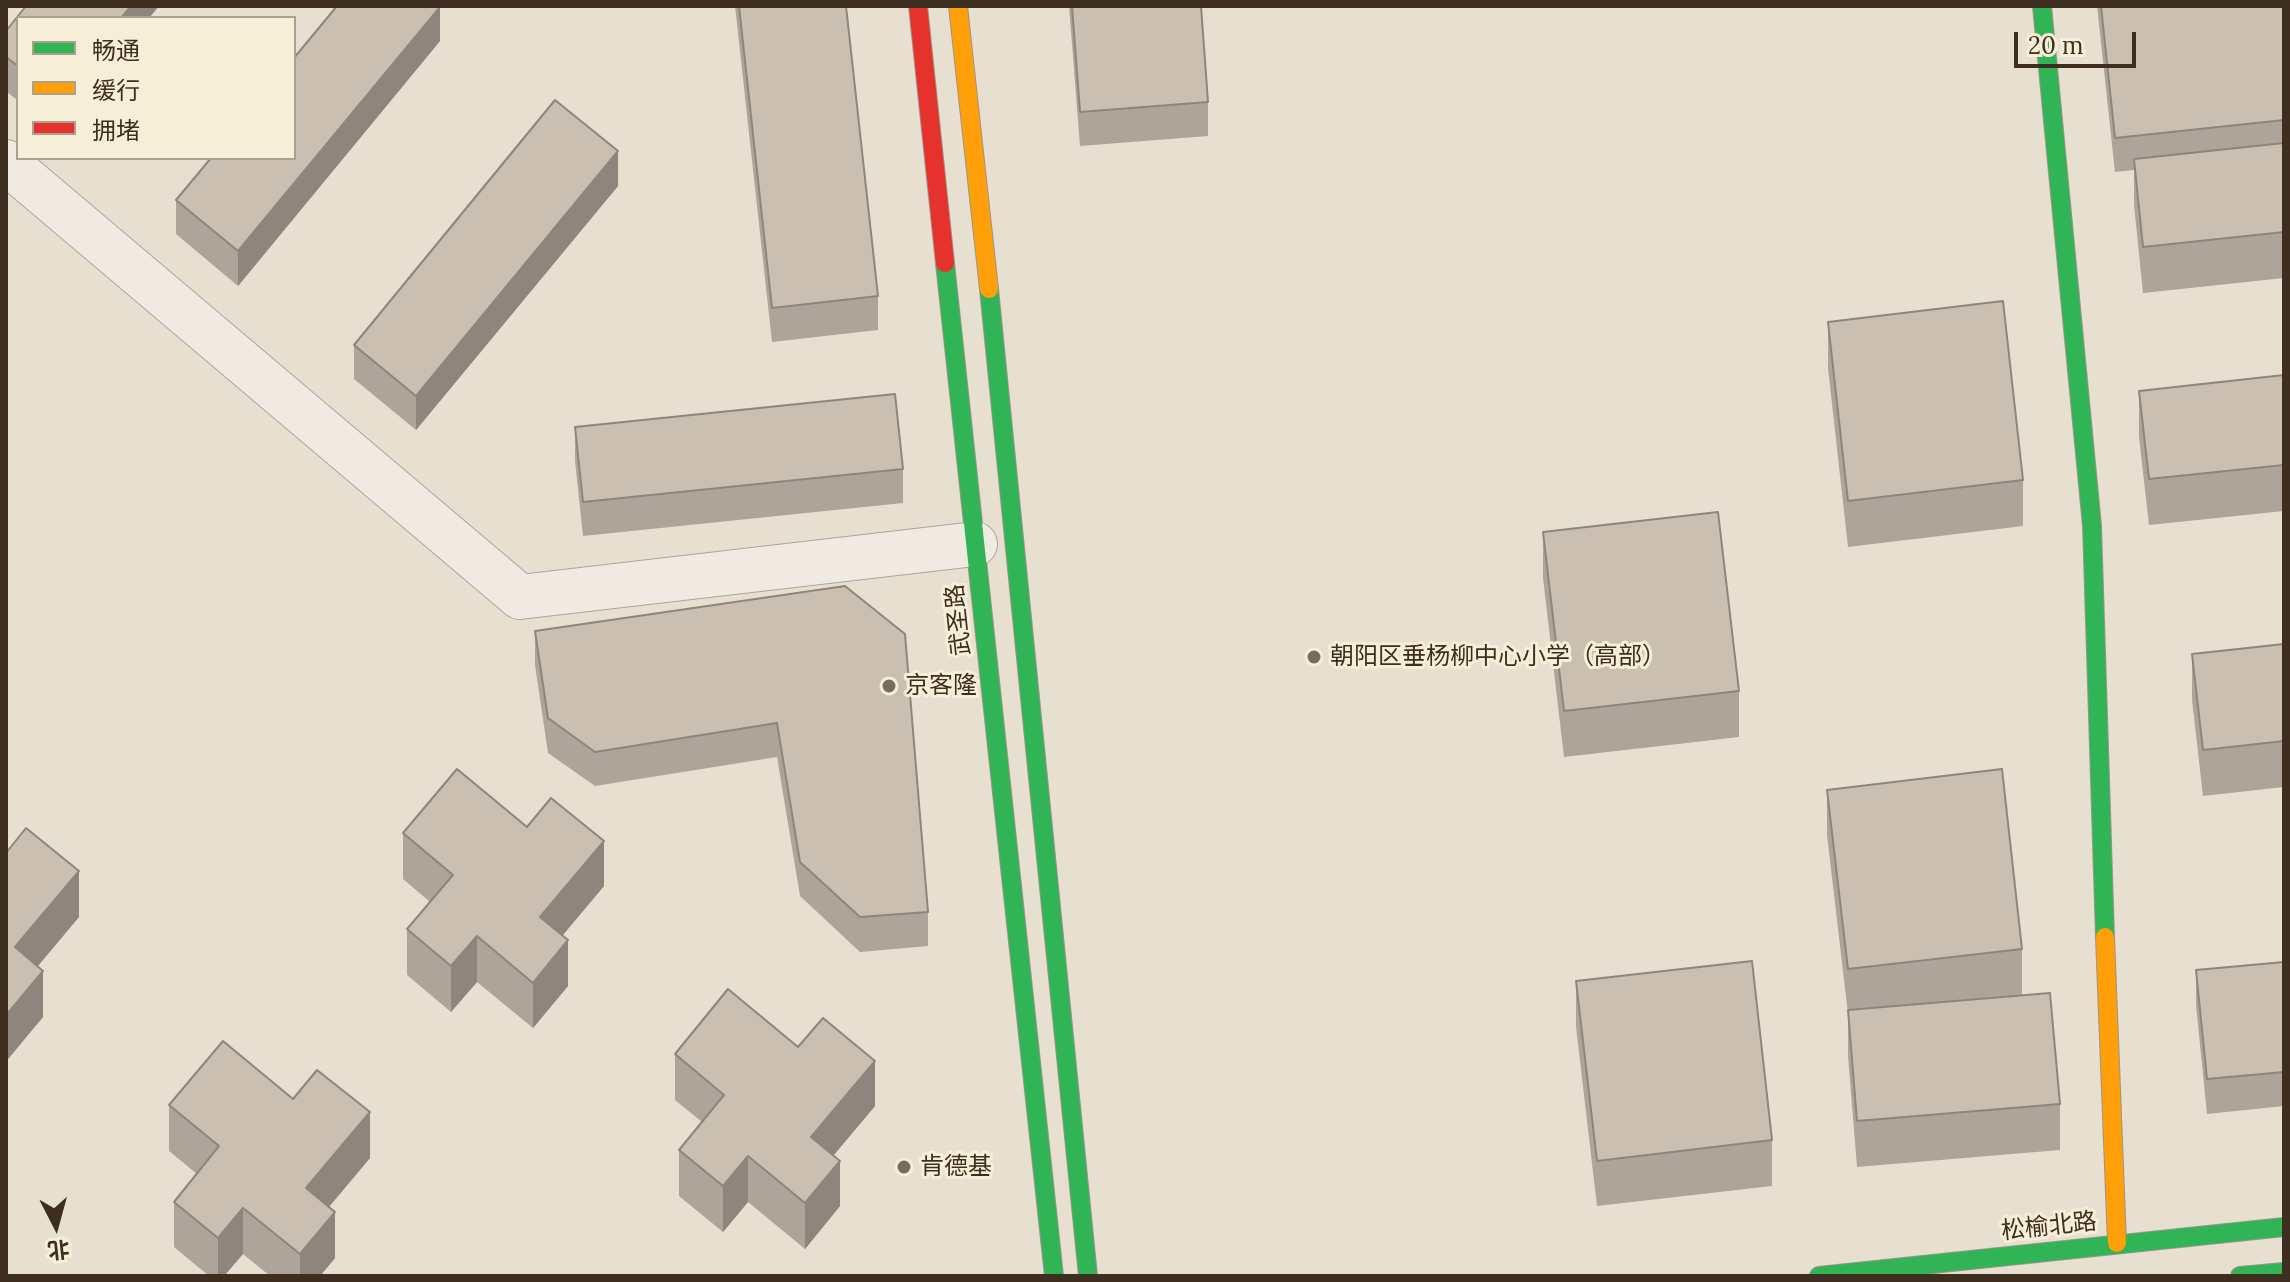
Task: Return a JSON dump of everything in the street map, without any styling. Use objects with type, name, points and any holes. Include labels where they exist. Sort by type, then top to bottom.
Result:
[{"type":"street","name":"武圣路","points":[[918,6],[1054,1276]]},
{"type":"street","points":[[958,6],[1088,1276]]},
{"type":"street","points":[[2042,6],[2092,526],[2098,767],[2117,1243]]},
{"type":"street","points":[[6,162],[520,597],[975,544]]},
{"type":"street","name":"松榆北路","points":[[1819,1276],[2284,1227]]},
{"type":"street","points":[[2240,1276],[2284,1272]]},
{"type":"building","points":[[26,6],[131,6],[123,16],[18,16]]},
{"type":"building","points":[[337,6],[440,7],[238,251],[176,200],[209,160],[296,160],[296,56]]},
{"type":"building","points":[[739,6],[846,6],[878,296],[772,308]]},
{"type":"building","points":[[1072,6],[1201,6],[1208,102],[1080,112]]},
{"type":"building","points":[[2101,6],[2284,6],[2284,120],[2115,138]]},
{"type":"building","points":[[16,18],[16,64],[6,57],[6,31]]},
{"type":"building","points":[[555,100],[618,151],[416,396],[354,345]]},
{"type":"building","points":[[2284,143],[2284,232],[2143,247],[2134,159]]},
{"type":"building","points":[[2003,301],[2023,480],[1848,501],[1828,322]]},
{"type":"building","points":[[2284,375],[2284,465],[2149,479],[2139,391]]},
{"type":"building","points":[[895,394],[903,469],[583,502],[575,427]]},
{"type":"building","points":[[1718,512],[1739,691],[1564,711],[1543,532]]},
{"type":"building","points":[[845,586],[905,634],[928,912],[860,917],[800,862],[777,723],[595,752],[548,718],[535,631]]},
{"type":"building","points":[[2284,644],[2284,741],[2203,750],[2192,654]]},
{"type":"building","points":[[457,769],[527,827],[551,798],[604,841],[540,917],[568,940],[533,983],[477,936],[451,966],[407,929],[453,875],[403,833]]},
{"type":"building","points":[[2002,769],[2022,949],[1848,969],[1827,790]]},
{"type":"building","points":[[26,828],[79,871],[15,947],[43,971],[8,1013],[6,853]]},
{"type":"building","points":[[1752,961],[1772,1140],[1597,1161],[1576,981]]},
{"type":"building","points":[[2284,962],[2284,1072],[2207,1079],[2196,970]]},
{"type":"building","points":[[728,989],[798,1047],[823,1018],[875,1061],[811,1137],[840,1161],[805,1203],[748,1156],[723,1186],[679,1150],[724,1095],[675,1054]]},
{"type":"building","points":[[2050,993],[2060,1104],[1857,1121],[1848,1010]]},
{"type":"building","points":[[223,1041],[293,1099],[317,1070],[370,1112],[306,1188],[335,1212],[300,1254],[243,1208],[218,1238],[174,1202],[219,1146],[169,1105]]},
{"type":"traffic: fast","points":[[2042,6],[2092,526],[2105,937]]},
{"type":"traffic: fast","points":[[945,263],[1054,1276]]},
{"type":"traffic: fast","points":[[989,289],[1088,1276]]},
{"type":"traffic: fast","points":[[1819,1276],[2284,1227]]},
{"type":"traffic: fast","points":[[2240,1276],[2284,1272]]},
{"type":"traffic: slow","points":[[958,6],[989,289]]},
{"type":"traffic: slow","points":[[2105,937],[2117,1243]]},
{"type":"traffic: jam","points":[[918,6],[945,263]]},
{"type":"place","name":"朝阳区垂杨柳中心小学（高部）","points":[[1314,657]]},
{"type":"place","name":"京客隆","points":[[889,686]]},
{"type":"place","name":"肯德基","points":[[904,1167]]}]
